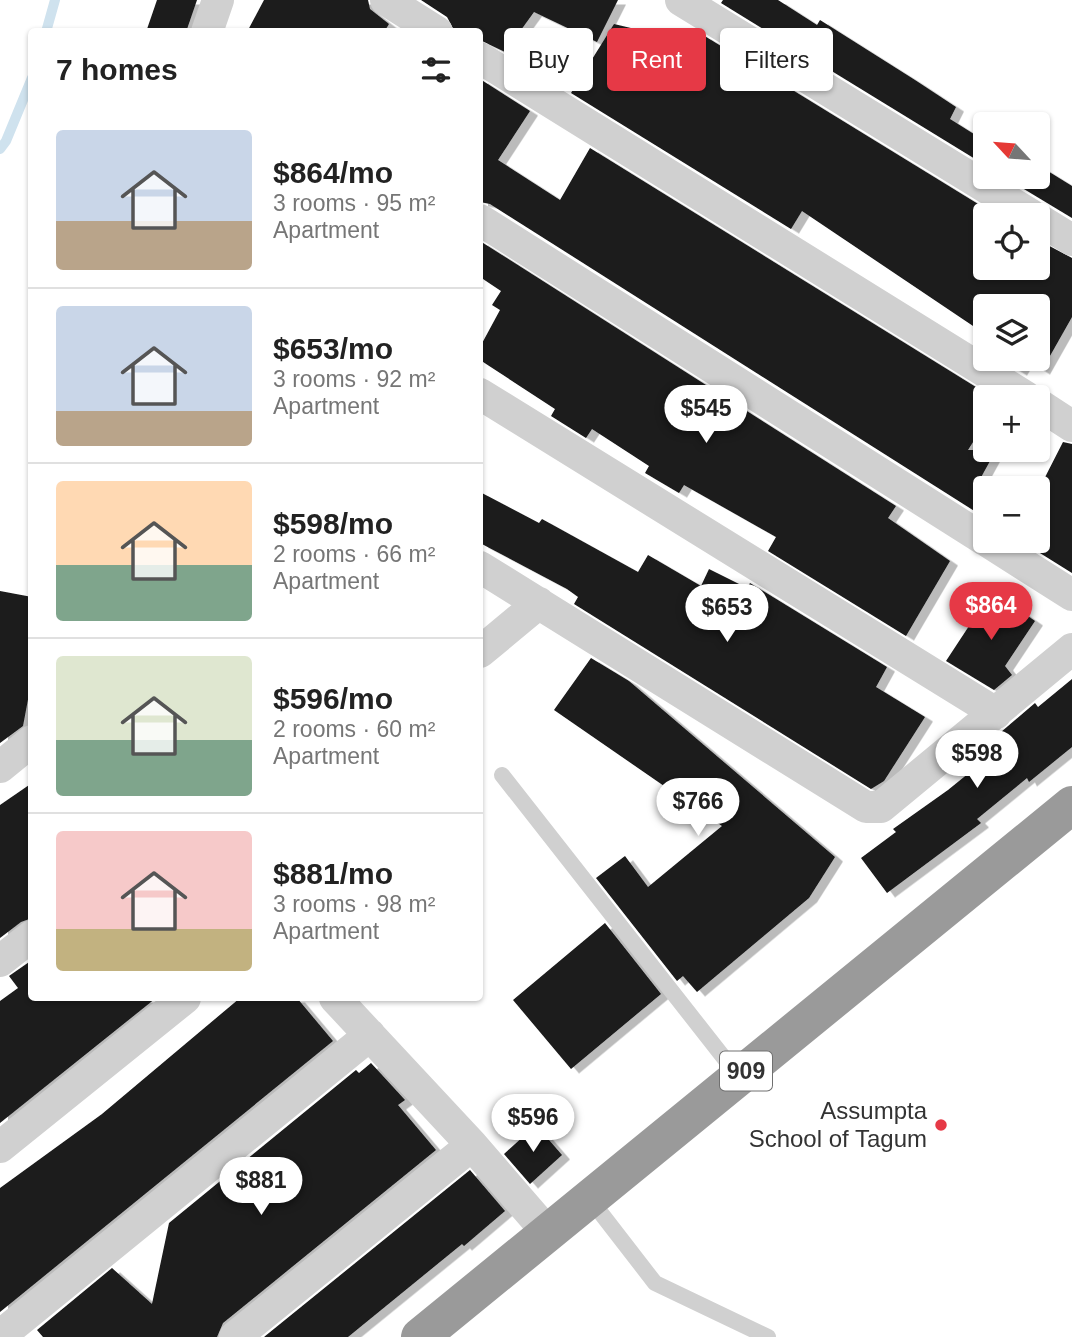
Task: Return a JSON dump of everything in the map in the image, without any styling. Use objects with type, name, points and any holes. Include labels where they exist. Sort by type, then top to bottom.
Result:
[{"type":"highway","name":"909","points":[[420,1337],[1072,805]]},
{"type":"street","points":[[208,28],[218,0]]},
{"type":"street","points":[[386,0],[431,28]]},
{"type":"street","points":[[681,0],[1011,203]]},
{"type":"street","points":[[483,60],[1007,385]]},
{"type":"street","points":[[483,222],[973,532]]},
{"type":"street","points":[[1050,226],[1072,240]]},
{"type":"street","points":[[483,396],[996,713]]},
{"type":"street","points":[[1050,411],[1072,425]]},
{"type":"street","points":[[1006,553],[1072,595]]},
{"type":"street","points":[[483,569],[866,807],[881,807],[1072,649]]},
{"type":"street","points":[[483,650],[539,603]]},
{"type":"street","points":[[0,767],[28,744]]},
{"type":"street","points":[[0,961],[28,939]]},
{"type":"street","points":[[0,1147],[181,1001]]},
{"type":"street","points":[[338,1001],[472,1145],[548,1233]]},
{"type":"street","points":[[0,1336],[370,1035]]},
{"type":"street","points":[[235,1337],[472,1145]]},
{"type":"lane","points":[[502,775],[739,1077]]},
{"type":"lane","points":[[590,1199],[655,1283],[768,1337]]},
{"type":"building","points":[[157,0],[197,0],[187,28],[147,28]]},
{"type":"building","points":[[264,0],[368,0],[370,9],[389,24],[386,28],[249,28]]},
{"type":"building","points":[[421,0],[618,0],[597,42],[593,40],[593,28],[568,28],[534,12],[522,28],[504,28],[504,52],[483,41],[483,28],[453,28],[447,17]]},
{"type":"building","points":[[723,0],[778,0],[817,25],[820,20],[833,28],[762,28],[721,3]]},
{"type":"building","points":[[614,24],[631,28],[612,28]]},
{"type":"building","points":[[833,28],[956,107],[950,119],[973,133],[973,158],[833,72]]},
{"type":"building","points":[[607,35],[607,91],[706,91],[706,37],[720,45],[720,91],[794,91],[976,203],[973,203],[973,280],[1050,280],[1050,246],[1072,258],[1072,317],[1050,356],[1050,294],[973,294],[973,326],[802,211],[791,229],[571,93],[593,91],[593,58]]},
{"type":"building","points":[[483,81],[530,111],[498,160],[560,200],[590,148],[973,385],[973,442],[968,450],[973,450],[973,462],[989,462],[982,476],[973,476],[973,510],[490,204],[483,203]]},
{"type":"building","points":[[1050,172],[1072,186],[1072,218],[1024,189],[1050,189]]},
{"type":"building","points":[[483,243],[896,506],[888,518],[950,561],[906,636],[768,551],[776,537],[684,485],[679,493],[645,473],[649,466],[592,429],[586,438],[551,416],[555,409],[483,362],[483,341],[500,310],[492,305],[501,291],[483,279]]},
{"type":"building","points":[[1063,442],[1072,444],[1072,573],[1040,553],[1050,553],[1050,476],[1046,476]]},
{"type":"building","points":[[483,494],[539,523],[542,519],[638,572],[648,555],[701,586],[709,569],[747,588],[750,583],[887,667],[876,687],[925,717],[884,781],[871,789],[574,604],[578,597],[483,545]]},
{"type":"building","points":[[0,591],[28,596],[28,699],[23,726],[0,743]]},
{"type":"building","points":[[992,591],[1035,621],[1005,666],[1012,675],[994,690],[946,661]]},
{"type":"building","points":[[591,658],[629,681],[835,857],[809,898],[697,992],[683,976],[677,981],[596,878],[625,856],[648,887],[722,826],[554,710]]},
{"type":"building","points":[[1072,679],[1072,747],[1029,782],[1027,778],[977,819],[981,823],[887,893],[861,858],[896,832],[893,829],[948,790],[1001,747],[994,738],[1035,703],[1038,707]]},
{"type":"building","points":[[28,786],[28,919],[0,938],[0,805]]},
{"type":"building","points":[[605,923],[661,994],[571,1069],[513,1000]]},
{"type":"building","points":[[28,963],[28,1001],[152,1001],[0,1123],[0,1001],[18,988],[9,976]]},
{"type":"building","points":[[236,1001],[300,1001],[333,1041],[0,1312],[0,1188],[102,1114]]},
{"type":"building","points":[[371,1063],[405,1100],[398,1105],[436,1150],[223,1323],[217,1337],[43,1337],[37,1330],[112,1268],[152,1304],[169,1223],[356,1070],[359,1073]]},
{"type":"building","points":[[536,1125],[562,1155],[530,1184],[504,1154]]},
{"type":"building","points":[[470,1170],[505,1211],[464,1246],[462,1244],[348,1337],[264,1337]]},
{"type":"waterway","points":[[47,28],[55,0]]},
{"type":"waterway","points":[[0,149],[6,141],[28,88]]},
{"type":"place","name":"Assumpta School of Tagum","points":[[941,1125]]}]
